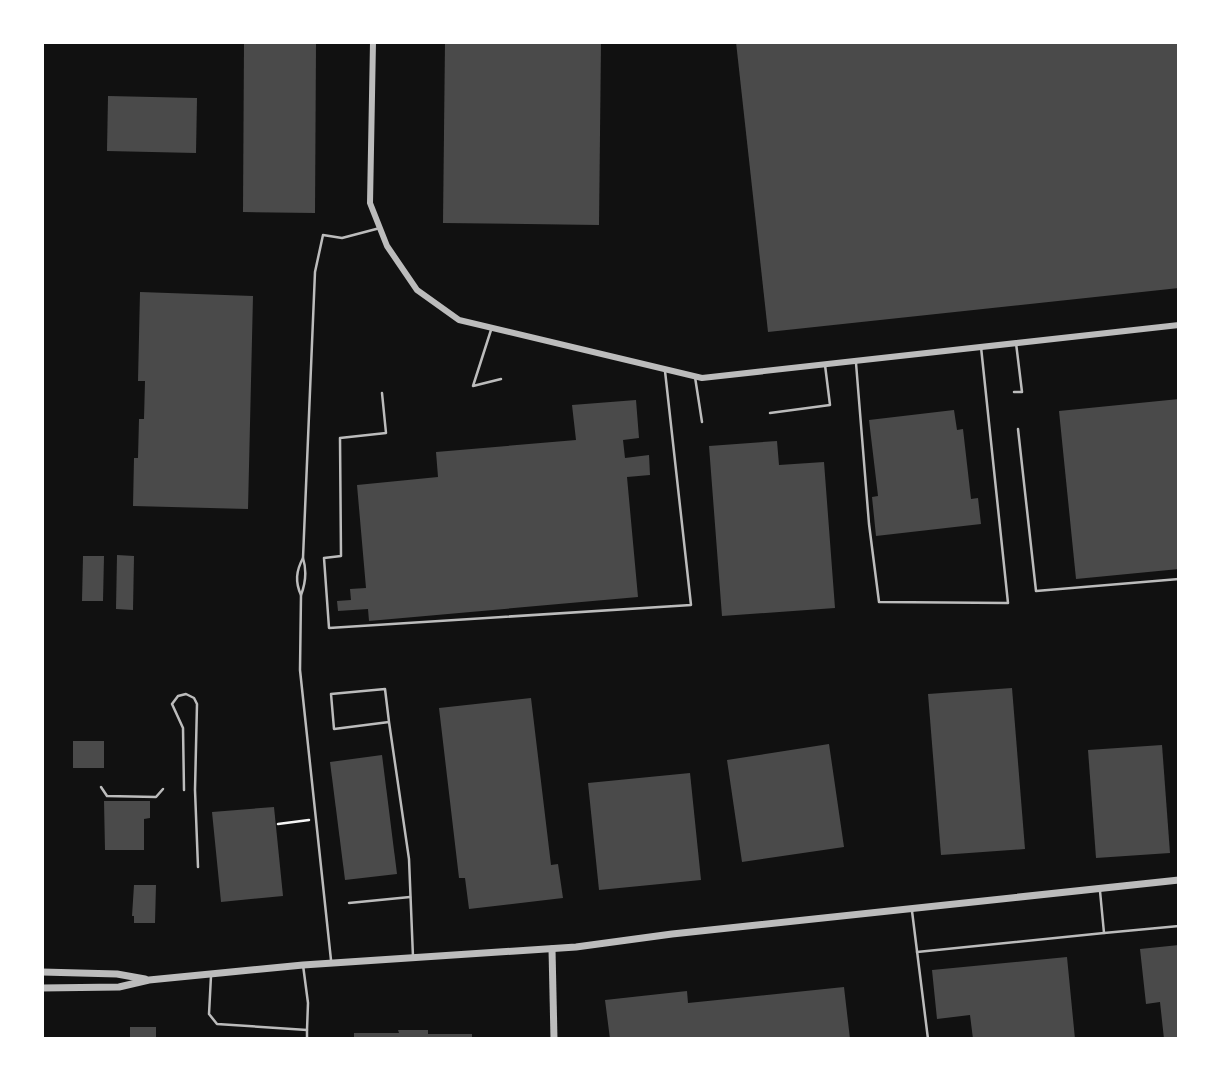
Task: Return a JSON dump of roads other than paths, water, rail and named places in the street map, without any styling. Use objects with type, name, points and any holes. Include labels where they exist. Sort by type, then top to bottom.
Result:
[{"type":"street","points":[[373,42],[370,203],[387,246],[417,290],[459,320],[702,378],[1179,326]]},
{"type":"street","points":[[42,988],[119,987],[149,980],[303,965],[552,949],[1179,880]]},
{"type":"street","points":[[552,949],[554,1039]]},
{"type":"street","points":[[42,972],[117,974],[149,980]]},
{"type":"lane","points":[[332,963],[300,670],[301,595],[305,585],[306,567],[303,558],[315,272],[323,235],[342,238],[380,228]]},
{"type":"lane","points":[[492,328],[473,386],[501,379]]},
{"type":"lane","points":[[1014,392],[1022,392],[1016,343]]},
{"type":"lane","points":[[856,361],[869,524],[879,603],[1008,603],[981,347]]},
{"type":"lane","points":[[770,413],[831,405],[825,365]]},
{"type":"lane","points":[[382,393],[386,433],[341,438],[341,556],[324,558],[329,628],[691,605],[665,371]]},
{"type":"lane","points":[[695,377],[702,422]]},
{"type":"lane","points":[[1018,429],[1036,591],[1179,579]]},
{"type":"lane","points":[[301,595],[297,586],[297,568],[303,558]]},
{"type":"lane","points":[[389,722],[334,729],[331,694],[385,689],[409,859],[413,957]]},
{"type":"lane","points":[[184,790],[183,728],[172,704],[178,696],[186,694],[194,698],[197,704],[195,790],[198,867]]},
{"type":"lane","points":[[101,787],[107,796],[156,797],[163,789]]},
{"type":"lane","points":[[1100,888],[1104,933]]},
{"type":"lane","points":[[349,903],[410,897]]},
{"type":"lane","points":[[911,908],[928,1039]]},
{"type":"lane","points":[[917,952],[1179,926]]},
{"type":"lane","points":[[303,965],[308,1003],[307,1039]]},
{"type":"lane","points":[[211,976],[209,1014],[217,1024],[307,1030]]}]
